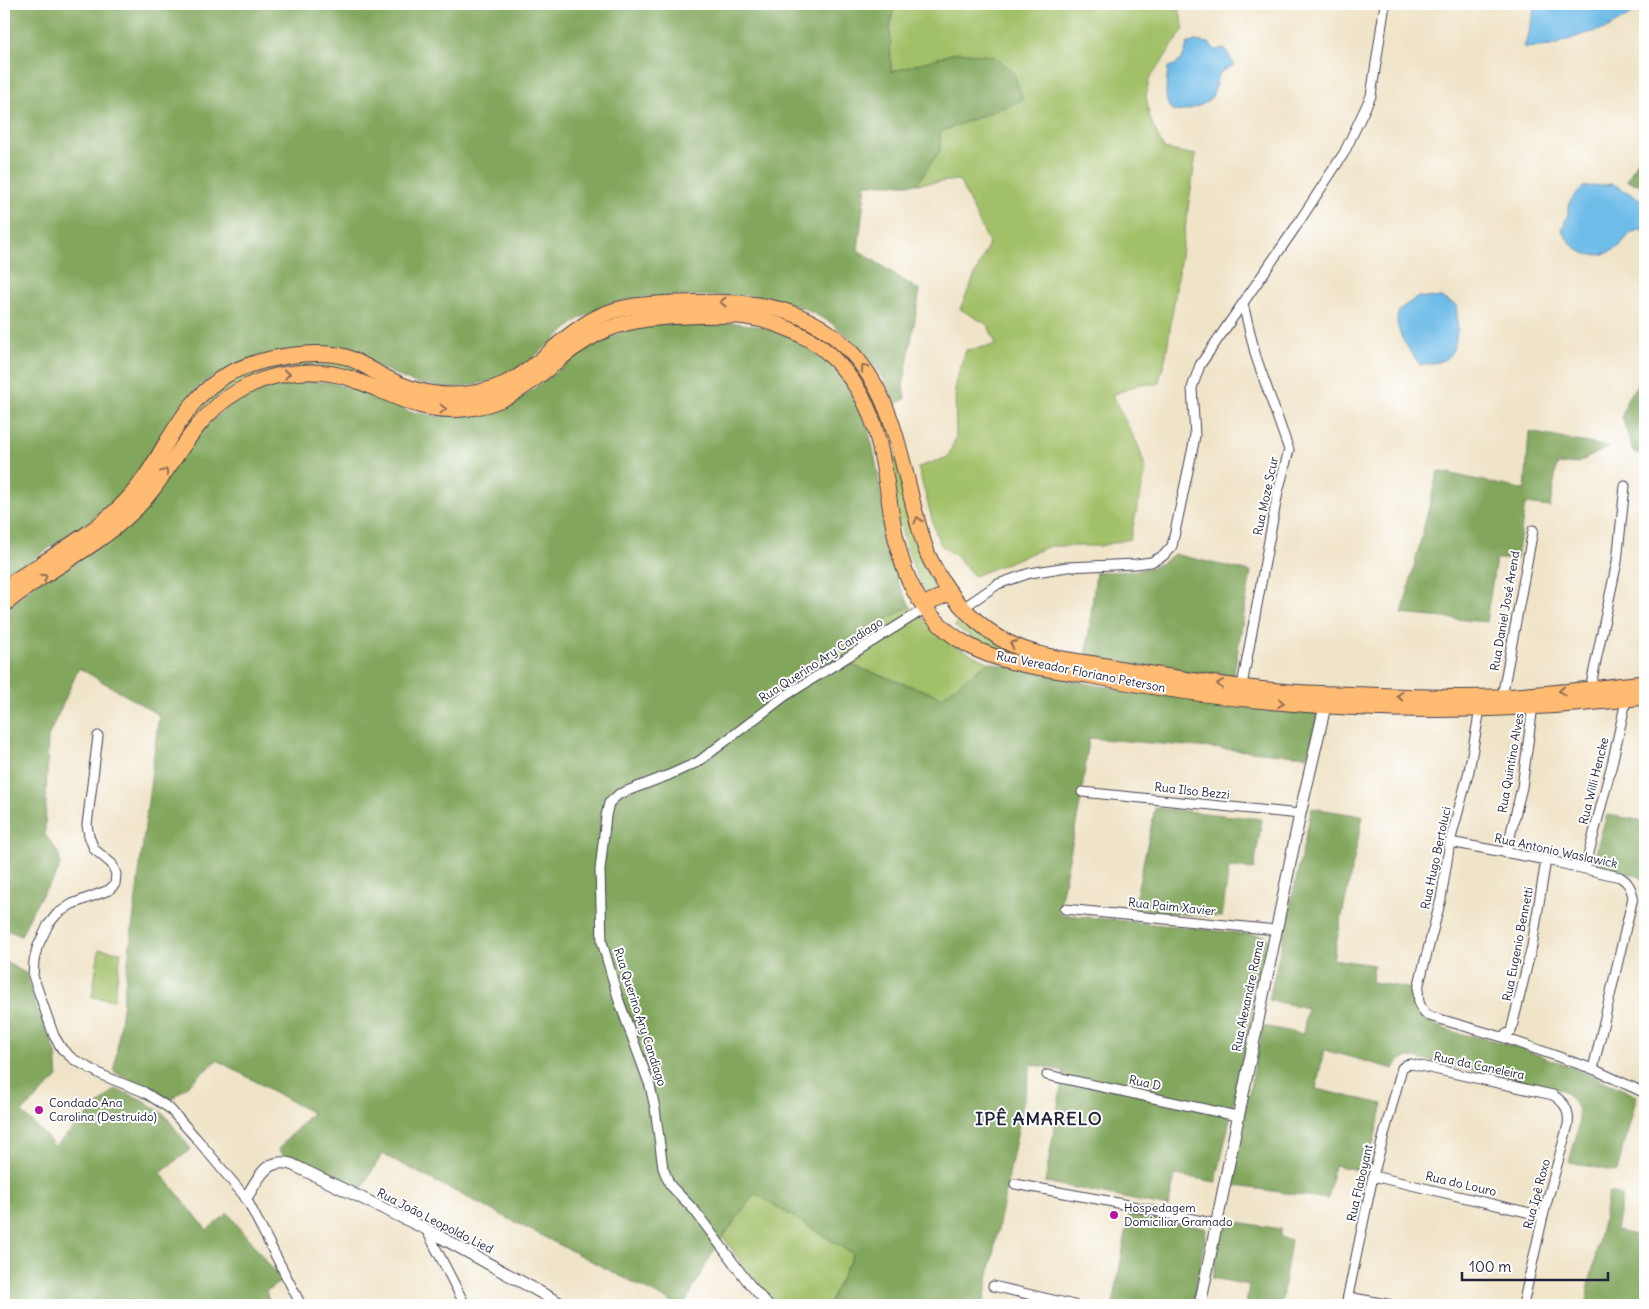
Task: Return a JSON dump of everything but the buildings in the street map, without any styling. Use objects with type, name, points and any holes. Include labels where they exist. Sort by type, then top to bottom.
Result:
[{"type":"main road","name":"Rua Vereador Floriano Peterson","points":[[4,588],[93,529],[113,513],[144,478],[191,404],[219,380],[236,370],[272,359],[296,355],[335,355],[359,362],[411,390],[445,395],[472,394],[503,386],[517,378],[541,361],[572,333],[589,322],[616,309],[659,303],[728,302],[765,305],[795,314],[830,333],[845,346],[877,386],[892,420],[923,540],[935,569],[950,593],[963,608],[998,636],[1025,649],[1060,658],[1166,677],[1240,693]]},
{"type":"main road","name":"Rua Vereador Floriano Peterson","points":[[4,605],[88,549],[126,519],[157,484],[203,418],[219,403],[249,385],[274,376],[290,373],[328,373],[354,380],[407,403],[421,407],[437,410],[475,408],[495,402],[524,388],[585,340],[619,324],[666,317],[719,315],[755,318],[786,327],[825,350],[848,375],[862,397],[874,423],[896,545],[915,592],[942,626],[964,643],[982,651],[1009,660],[1137,685],[1240,693],[1281,691],[1327,699],[1480,709],[1534,706],[1628,692],[1645,683]]},
{"type":"main road","points":[[926,608],[931,601],[950,593]]},
{"type":"main road","points":[[942,626],[952,620],[963,608]]},
{"type":"main road","name":"Rua Vereador Floriano Peterson","points":[[1327,699],[1502,697],[1590,689],[1628,692],[1645,697]]},
{"type":"street","points":[[963,608],[998,584],[1030,573],[1067,567],[1151,562],[1164,556],[1172,546],[1194,447],[1192,388],[1200,365],[1328,180],[1357,128],[1371,96],[1385,4]]},
{"type":"street","name":"Rua Moze Scur","points":[[1240,693],[1276,500],[1289,450],[1256,358],[1243,304]]},
{"type":"street","points":[[1590,689],[1617,562],[1625,486]]},
{"type":"street","name":"Rua Daniel José Arend","points":[[1502,697],[1532,530]]},
{"type":"street","name":"Rua Querino Ary Candiago","points":[[768,1305],[747,1281],[695,1211],[670,1185],[662,1168],[655,1108],[650,1086],[619,1001],[602,942],[600,870],[606,816],[609,803],[619,794],[698,762],[785,696],[926,608]]},
{"type":"street","name":"Rua Willi Hencke","points":[[1585,868],[1628,692]]},
{"type":"street","name":"Rua Alexandre Rama","points":[[1200,1305],[1300,814],[1327,699]]},
{"type":"street","name":"Rua Quintino Alves","points":[[1506,853],[1522,787],[1534,706]]},
{"type":"street","name":"Rua Hugo Bertoluci","points":[[1480,709],[1469,771],[1450,842],[1441,899],[1418,990],[1422,1011],[1429,1016],[1502,1037]]},
{"type":"street","points":[[98,736],[87,825],[94,849],[112,864],[116,874],[115,884],[109,890],[72,904],[57,914],[48,925],[37,948],[34,961],[33,976],[36,989],[54,1036],[62,1049],[73,1059],[104,1076],[144,1092],[169,1108],[196,1138],[246,1198],[301,1305]]},
{"type":"street","name":"Rua Ilso Bezzi","points":[[1082,792],[1300,814]]},
{"type":"street","name":"Rua Antonio Waslawick","points":[[1450,842],[1585,868],[1620,877],[1631,888],[1633,897],[1593,1069]]},
{"type":"street","name":"Rua Eugenio Bennetti","points":[[1502,1037],[1511,1031],[1532,946],[1546,860]]},
{"type":"street","name":"Rua Paim Xavier","points":[[1065,908],[1276,930]]},
{"type":"street","points":[[1502,1037],[1593,1069],[1645,1093]]},
{"type":"street","name":"Rua da Caneleira","points":[[1402,1068],[1411,1064],[1553,1095]]},
{"type":"street","name":"Rua Flaboyant","points":[[1347,1301],[1373,1176],[1402,1068]]},
{"type":"street","name":"Rua D","points":[[1047,1075],[1237,1116]]},
{"type":"street","name":"Rua Ipê Roxo","points":[[1523,1305],[1565,1138],[1569,1115],[1566,1106],[1553,1095]]},
{"type":"street","name":"Rua João Leopoldo Lied","points":[[246,1198],[270,1164],[281,1161],[291,1164],[426,1229],[564,1305]]},
{"type":"street","name":"Rua do Louro","points":[[1373,1176],[1544,1216]]},
{"type":"street","points":[[1015,1184],[1216,1224]]},
{"type":"street","points":[[426,1229],[465,1305]]},
{"type":"street","points":[[993,1286],[1074,1305]]},
{"type":"street","points":[[1347,1301],[1392,1305]]},
{"type":"green space","points":[[4,4],[894,4],[890,29],[891,72],[958,52],[993,56],[1013,71],[1023,100],[940,132],[940,150],[917,184],[866,184],[858,250],[920,291],[903,386],[905,399],[896,404],[885,381],[870,359],[850,338],[830,322],[805,309],[782,301],[760,296],[742,295],[642,297],[608,304],[579,319],[530,360],[512,372],[494,380],[473,385],[453,388],[419,384],[342,350],[214,375],[187,399],[138,478],[117,502],[4,579]]},
{"type":"green space","points":[[894,4],[1178,4],[1184,29],[1149,80],[1146,96],[1150,119],[1164,149],[1196,155],[1166,356],[1158,384],[1140,384],[1112,395],[1138,445],[1146,470],[1130,539],[1100,546],[1050,546],[974,576],[957,557],[941,545],[936,534],[918,467],[948,457],[956,437],[955,384],[966,350],[996,345],[988,325],[960,309],[989,243],[959,180],[917,184],[940,150],[940,132],[1022,100],[958,53],[891,73],[890,29]]},
{"type":"green space","points":[[1645,144],[1645,186],[1627,181]]},
{"type":"green space","points":[[724,307],[748,309],[771,314],[793,322],[814,332],[833,345],[865,379],[878,400],[885,418],[920,553],[937,591],[928,598],[913,566],[902,532],[885,445],[874,406],[865,388],[852,370],[836,352],[791,322],[774,316],[746,311],[697,311],[642,314],[602,324],[580,337],[540,370],[516,386],[493,396],[469,401],[433,402],[409,396],[346,371],[318,366],[289,368],[247,380],[230,389],[203,411],[183,436],[148,487],[113,522],[4,598],[5,594],[107,525],[120,514],[148,481],[179,430],[202,400],[226,383],[242,375],[260,368],[279,364],[318,360],[352,366],[384,384],[423,398],[435,401],[472,400],[501,391],[517,383],[582,333],[610,317],[642,310]]},
{"type":"green space","points":[[735,323],[761,327],[782,334],[802,343],[819,355],[847,385],[866,423],[872,444],[893,563],[898,582],[910,606],[822,655],[942,697],[988,662],[1095,685],[1173,697],[1315,712],[1317,716],[1308,756],[1089,738],[1081,799],[1058,914],[1266,936],[1269,941],[1216,1182],[1175,1175],[1168,1207],[1045,1182],[1064,1071],[1031,1064],[983,1305],[828,1305],[853,1254],[755,1193],[715,1248],[684,1305],[677,1305],[382,1154],[361,1190],[284,1157],[278,1149],[312,1113],[217,1060],[171,1100],[114,1072],[159,715],[79,668],[48,737],[45,835],[58,854],[59,868],[57,874],[34,907],[21,936],[4,929],[4,612],[192,442],[226,407],[251,393],[274,384],[301,380],[331,383],[354,389],[410,412],[437,416],[479,415],[501,408],[523,397],[582,352],[604,339],[628,330],[659,324]]},
{"type":"green space","points":[[1645,374],[1645,454],[1633,452],[1622,417],[1627,399]]},
{"type":"green space","points":[[1529,432],[1609,447],[1577,463],[1557,465],[1550,507],[1525,504],[1517,559],[1496,559],[1486,622],[1402,614],[1438,471],[1525,490]]},
{"type":"green space","points":[[1174,554],[1251,572],[1233,679],[1158,669],[1086,655],[1096,572],[1147,568],[1157,565]]},
{"type":"green space","points":[[910,606],[942,635],[961,649],[988,662],[942,697],[822,655]]},
{"type":"green space","points":[[965,616],[1013,653],[1102,671],[1012,655],[988,647],[954,626]]},
{"type":"green space","points":[[1155,808],[1262,819],[1254,869],[1229,867],[1222,917],[1133,910]]},
{"type":"green space","points":[[1312,808],[1363,816],[1333,959],[1374,965],[1372,982],[1413,989],[1414,1003],[1420,1015],[1437,1026],[1525,1050],[1637,1096],[1617,1172],[1569,1162],[1579,1123],[1576,1106],[1571,1098],[1562,1090],[1410,1057],[1400,1060],[1394,1069],[1324,1050],[1316,1089],[1383,1104],[1366,1172],[1334,1165],[1328,1199],[1230,1185],[1263,1026],[1303,1034],[1307,1008],[1269,1000]]},
{"type":"green space","points":[[1607,815],[1645,821],[1645,887],[1641,877],[1596,864],[1597,847]]},
{"type":"green space","points":[[99,949],[121,952],[114,1000],[92,997]]},
{"type":"green space","points":[[4,961],[27,974],[33,999],[56,1053],[58,1077],[22,1112],[55,1146],[115,1089],[141,1099],[165,1115],[191,1149],[161,1173],[207,1230],[228,1213],[282,1281],[266,1291],[270,1305],[4,1305]]},
{"type":"green space","points":[[1609,1192],[1622,1195],[1616,1231],[1645,1237],[1645,1282],[1640,1305],[1585,1305]]},
{"type":"green space","points":[[755,1193],[853,1254],[829,1305],[778,1305],[745,1268],[723,1237]]},
{"type":"green space","points":[[1129,1215],[1205,1228],[1193,1305],[1113,1305]]},
{"type":"green space","points":[[1224,1220],[1281,1229],[1280,1237],[1291,1240],[1281,1305],[1246,1305],[1249,1285],[1212,1278]]},
{"type":"water","points":[[1536,4],[1645,4],[1645,6],[1608,28],[1551,46],[1524,48]]},
{"type":"water","points":[[1195,41],[1209,43],[1215,50],[1225,49],[1234,65],[1220,73],[1214,93],[1208,101],[1190,109],[1173,110],[1169,106],[1166,92],[1168,67],[1179,62],[1187,44]]},
{"type":"water","points":[[1613,184],[1645,202],[1645,230],[1631,233],[1619,246],[1600,255],[1592,255],[1578,250],[1572,245],[1562,230],[1568,214],[1570,201],[1583,187]]},
{"type":"water","points":[[1418,297],[1441,298],[1456,305],[1457,319],[1457,336],[1449,356],[1440,361],[1420,365],[1403,340],[1397,318],[1400,309]]},
{"type":"place","name":"Condado Ana Carolina (Destruído)","points":[[39,1110]]},
{"type":"place","name":"Hospedagem Domiciliar Gramado","points":[[1114,1215]]},
{"type":"district","name":"IPÊ AMARELO","points":[[1039,1119]]}]
